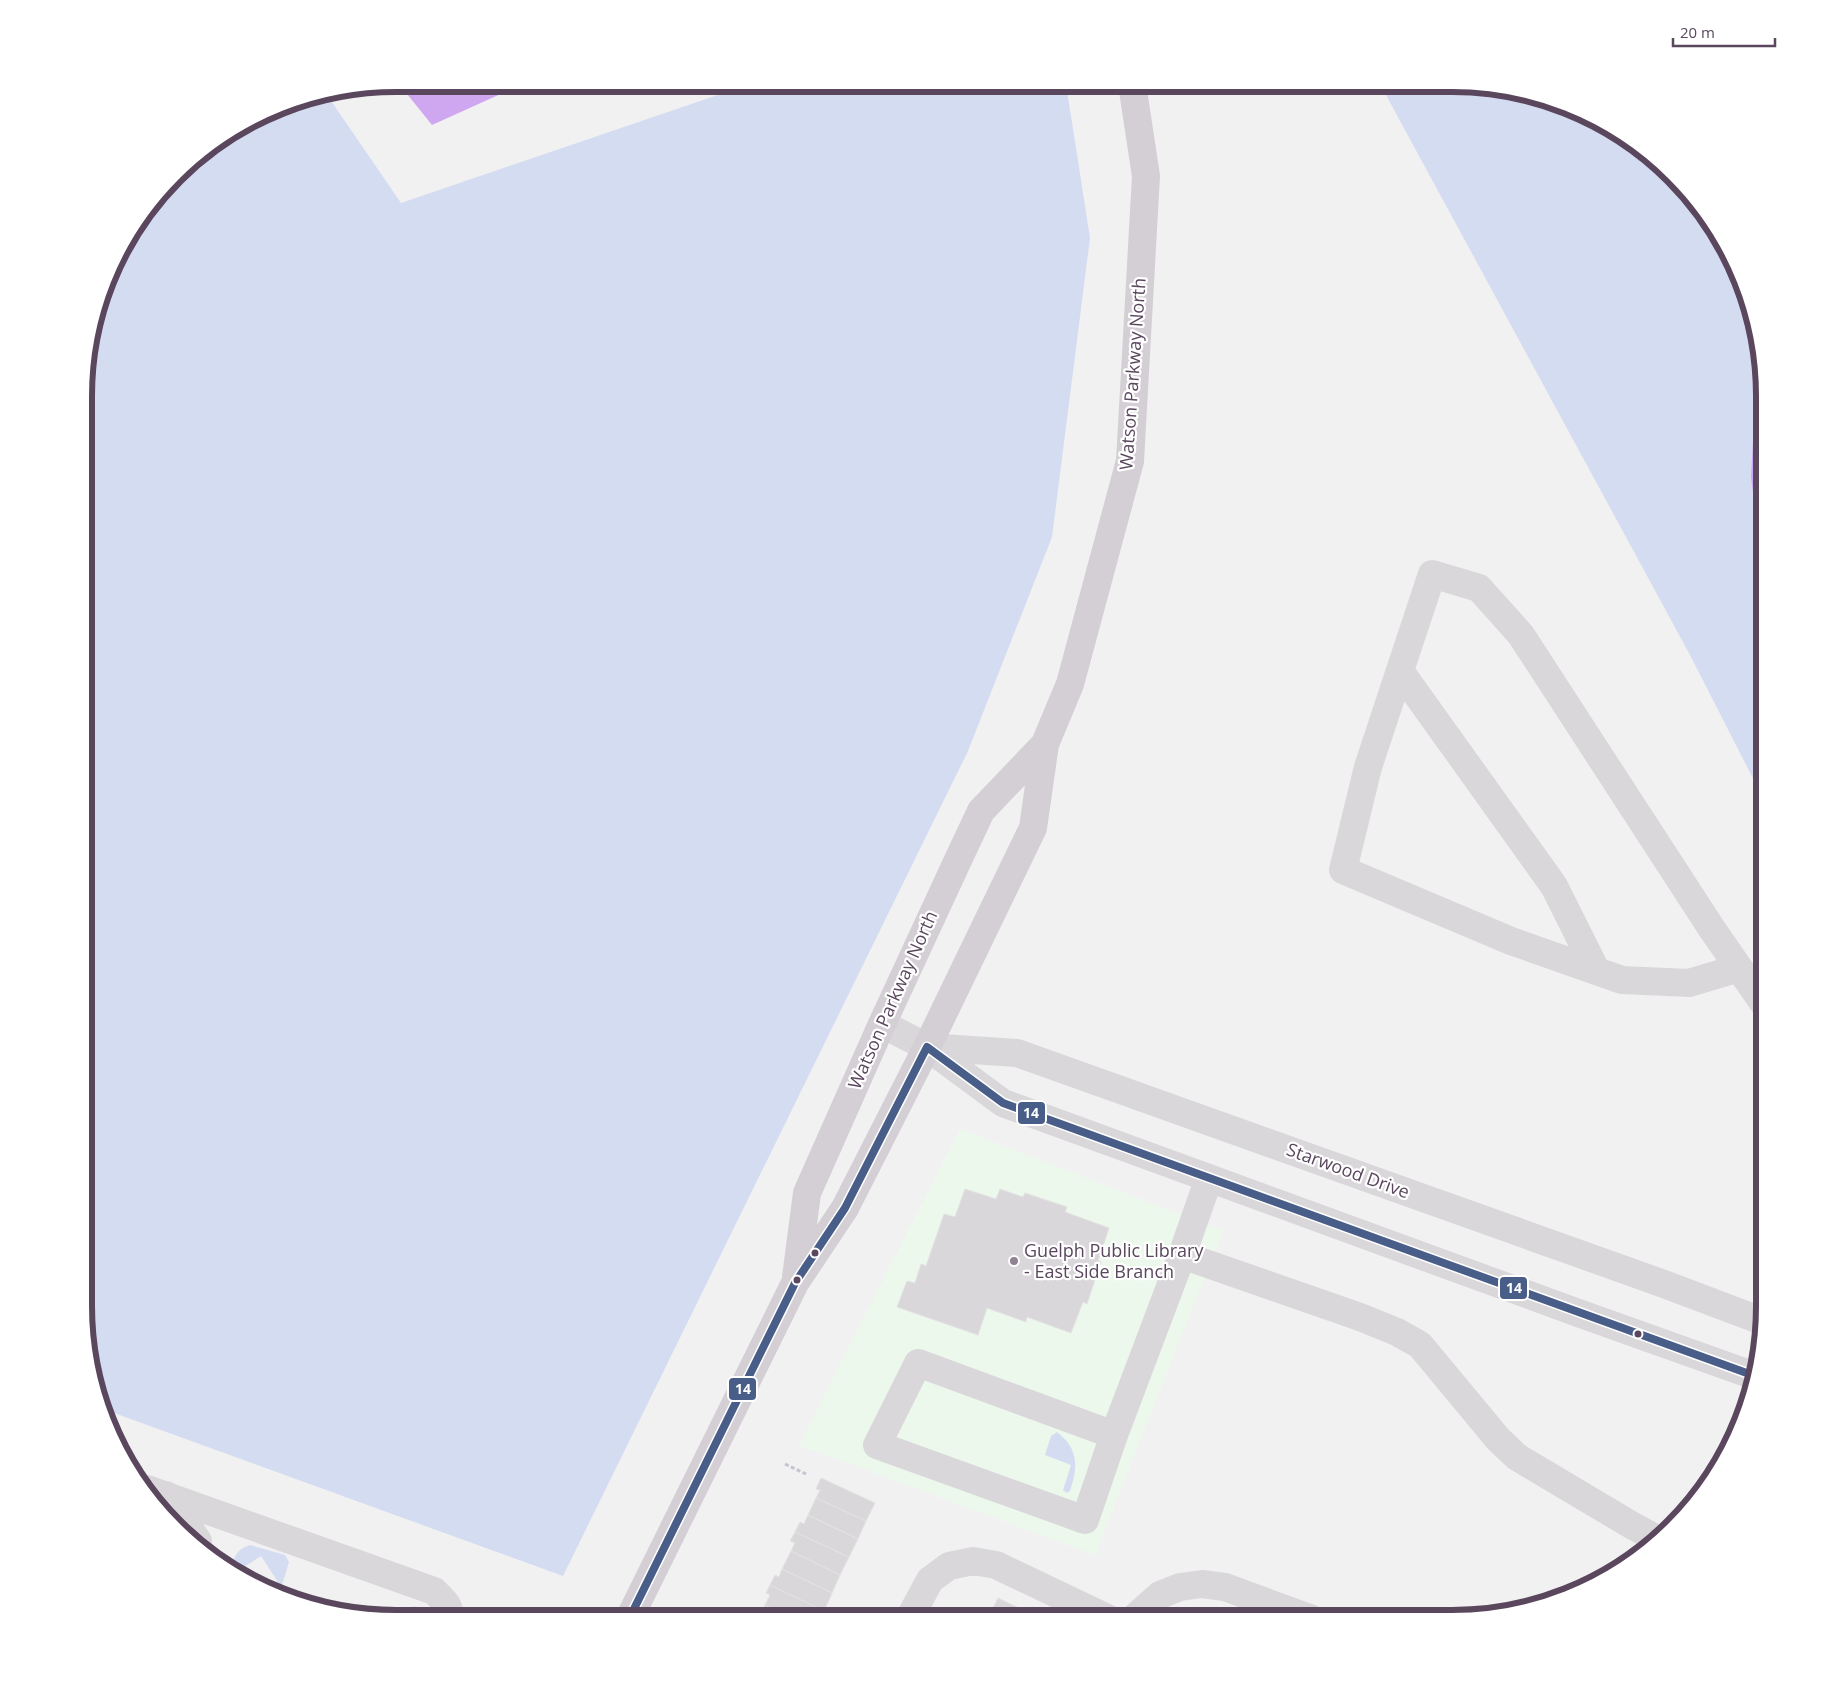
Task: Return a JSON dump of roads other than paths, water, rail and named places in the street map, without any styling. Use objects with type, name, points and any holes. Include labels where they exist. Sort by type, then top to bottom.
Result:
[{"type":"main road","name":"Watson Parkway North","points":[[632,1610],[795,1283],[845,1208],[927,1047],[1033,828],[1046,744],[1070,684],[1130,461],[1146,176],[1133,92]]},
{"type":"main road","name":"Watson Parkway North","points":[[795,1283],[807,1194],[882,1024],[981,811],[1046,744]]},
{"type":"street","points":[[1739,968],[1689,983],[1622,980],[1511,940],[1343,870],[1368,767],[1432,574],[1479,588],[1522,635],[1712,929],[1756,992]]},
{"type":"street","points":[[1400,671],[1554,886],[1596,970]]},
{"type":"street","name":"Starwood Drive","points":[[882,1024],[927,1047],[1003,1103],[1748,1374]]},
{"type":"street","name":"Starwood Drive","points":[[927,1047],[1016,1053],[1664,1284],[1755,1319]]},
{"type":"street","points":[[1114,1435],[918,1363],[877,1445],[1085,1520],[1114,1435],[1209,1178]]},
{"type":"street","points":[[1182,1255],[1360,1317],[1397,1332],[1420,1345],[1498,1439],[1517,1457],[1651,1536]]},
{"type":"street","points":[[156,1492],[184,1524]]},
{"type":"street","points":[[156,1492],[434,1591],[446,1603],[449,1610]]},
{"type":"street","points":[[914,1610],[930,1580],[949,1566],[972,1561],[996,1565],[1090,1610]]},
{"type":"street","points":[[1143,1610],[1160,1595],[1180,1587],[1202,1584],[1225,1587],[1288,1610]]},
{"type":"place","name":"Guelph Public Library - East Side Branch","points":[[1014,1261]]}]
